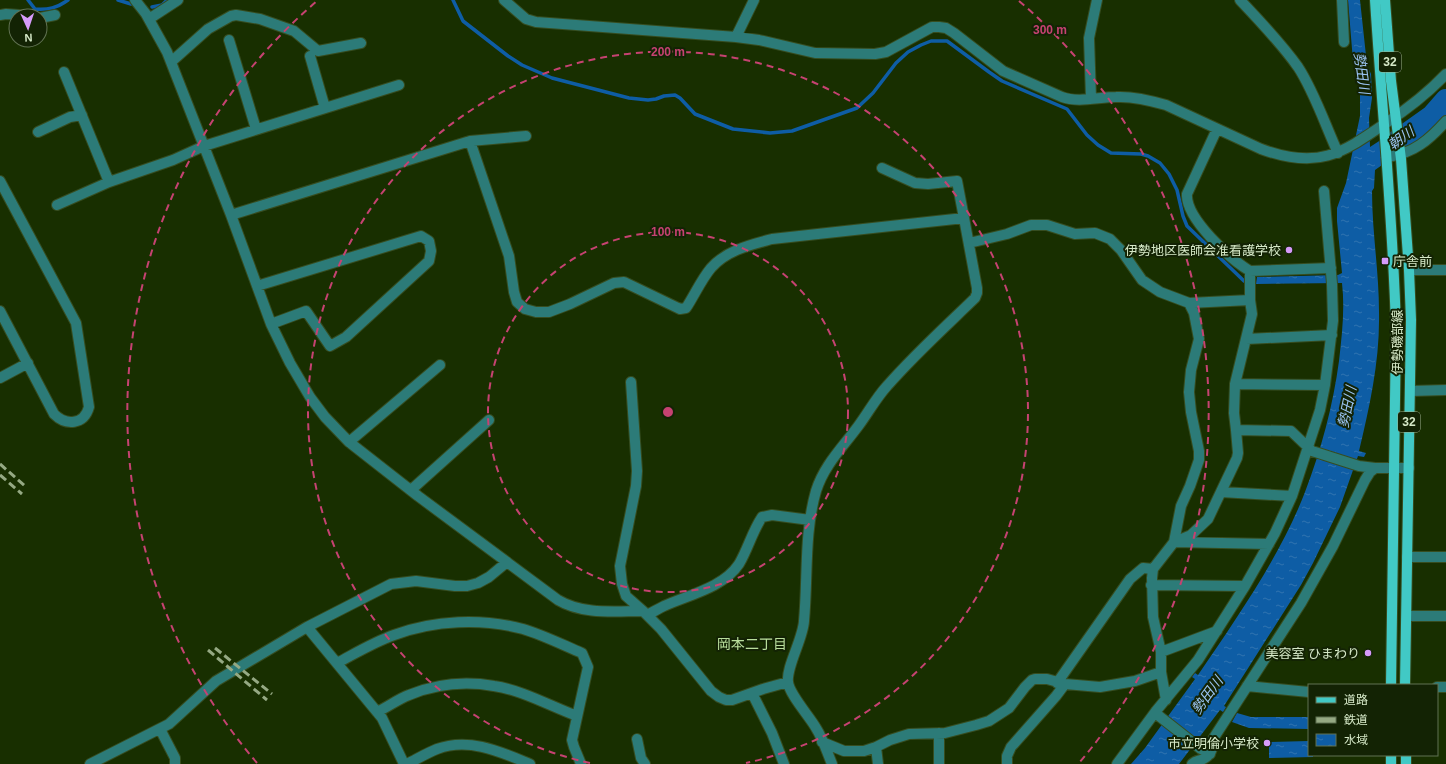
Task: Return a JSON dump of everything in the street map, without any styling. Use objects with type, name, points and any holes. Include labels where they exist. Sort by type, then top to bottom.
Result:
[{"type":"main road","name":"伊勢磯部線","points":[[1375,0],[1388,160],[1395,277],[1396,329],[1391,684]]},
{"type":"main road","name":"伊勢磯部線","points":[[1385,0],[1391,81],[1401,157],[1411,320],[1405,684]]},
{"type":"street","points":[[135,0],[149,19],[171,62],[231,215],[271,324],[290,363],[310,397],[325,417],[349,442],[411,490],[568,606],[588,610],[645,613],[711,587],[721,581],[738,565],[762,517],[772,515],[810,520]]},
{"type":"street","points":[[149,19],[178,0]]},
{"type":"street","points":[[504,0],[526,19],[536,22],[736,37],[759,40],[815,53],[875,54],[886,52],[932,27],[939,27],[954,33],[996,66],[1012,76],[1069,100],[1127,96],[1154,101],[1166,105],[1262,149],[1286,157],[1309,159],[1338,153],[1385,128],[1397,120],[1446,74]]},
{"type":"street","points":[[736,37],[754,0]]},
{"type":"street","points":[[1092,98],[1089,38],[1097,0]]},
{"type":"street","points":[[1240,0],[1270,32],[1298,68],[1308,86],[1338,153]]},
{"type":"street","points":[[1342,0],[1344,42]]},
{"type":"street","points":[[48,16],[55,15]]},
{"type":"street","points":[[171,62],[208,29],[231,16],[236,15],[260,19],[294,31],[318,50],[361,43]]},
{"type":"street","points":[[229,40],[256,129]]},
{"type":"street","points":[[310,56],[325,108]]},
{"type":"street","points":[[64,72],[109,182]]},
{"type":"street","points":[[57,205],[109,182],[173,160],[204,146],[399,85]]},
{"type":"street","points":[[38,132],[70,117],[82,115]]},
{"type":"street","points":[[1388,160],[1401,157],[1419,146],[1434,135],[1446,121]]},
{"type":"street","points":[[1217,129],[1187,194],[1188,204],[1206,233],[1251,273],[1331,271]]},
{"type":"street","points":[[231,215],[470,141],[526,136]]},
{"type":"street","points":[[470,141],[508,256],[517,302],[525,309],[536,312],[549,312],[570,304],[614,283],[624,282],[680,309],[686,308],[710,269],[715,264],[732,252],[752,244],[772,239],[964,218]]},
{"type":"street","points":[[832,764],[816,728],[804,712],[788,682],[789,674],[804,630],[807,538],[816,493],[822,475],[886,387],[922,349],[975,298],[977,293],[957,181],[928,184],[915,183],[882,168]]},
{"type":"street","points":[[0,181],[76,323],[89,407],[84,417],[72,422],[64,422],[54,414],[0,311]]},
{"type":"street","points":[[1117,764],[1198,660],[1246,586],[1269,544],[1292,496],[1310,450],[1325,385],[1333,321],[1332,284],[1324,191]]},
{"type":"street","points":[[969,243],[1007,234],[1031,225],[1047,225],[1075,234],[1095,233],[1110,239],[1121,250],[1142,280],[1160,292],[1189,303],[1250,300]]},
{"type":"street","points":[[257,286],[421,236],[429,241],[432,251],[429,261],[346,337],[330,346],[306,311],[271,324]]},
{"type":"street","points":[[1409,270],[1446,270]]},
{"type":"street","points":[[1174,542],[1191,535],[1208,519],[1238,453],[1234,413],[1235,384],[1252,314],[1250,300],[1251,273]]},
{"type":"street","points":[[1166,700],[1161,672],[1161,652],[1153,617],[1151,585],[1153,568],[1174,542],[1181,506],[1200,460],[1191,412],[1190,392],[1191,370],[1199,339],[1194,313],[1189,303]]},
{"type":"street","points":[[1246,339],[1332,335]]},
{"type":"street","points":[[0,378],[28,363]]},
{"type":"street","points":[[349,442],[440,365]]},
{"type":"street","points":[[630,382],[637,471],[636,486],[620,566],[622,584],[626,596],[669,638],[711,691],[719,697],[726,700],[732,700],[788,682]]},
{"type":"street","points":[[1235,384],[1325,385]]},
{"type":"street","points":[[1410,391],[1446,390]]},
{"type":"street","points":[[411,490],[489,420]]},
{"type":"street","points":[[1236,430],[1291,431],[1310,450],[1360,466],[1375,468],[1409,468]]},
{"type":"street","points":[[1192,764],[1210,754],[1213,748],[1213,739],[1301,603],[1333,546],[1365,480],[1370,472],[1375,468]]},
{"type":"street","points":[[1221,492],[1292,496]]},
{"type":"street","points":[[1174,542],[1269,544]]},
{"type":"street","points":[[1407,557],[1446,557]]},
{"type":"street","points":[[90,764],[168,724],[216,681],[307,628],[391,584],[416,581],[467,586],[478,583],[489,577],[507,562]]},
{"type":"street","points":[[1007,764],[1007,756],[1010,747],[1056,696],[1061,684],[1130,579],[1143,568],[1153,568]]},
{"type":"street","points":[[1151,585],[1246,586]]},
{"type":"street","points":[[1406,616],[1446,616]]},
{"type":"street","points":[[337,663],[378,641],[396,634],[434,625],[453,623],[491,623],[523,630],[553,640],[582,653],[588,667],[572,740],[581,764]]},
{"type":"street","points":[[307,628],[382,718],[405,764],[438,749],[452,745],[487,748],[530,764]]},
{"type":"street","points":[[1161,652],[1217,630]]},
{"type":"street","points":[[822,742],[844,750],[864,750],[876,748],[890,740],[909,734],[939,733],[959,730],[997,717],[1009,708],[1032,680],[1041,678],[1061,684],[1100,687],[1135,681],[1161,672]]},
{"type":"street","points":[[377,712],[408,695],[427,688],[447,684],[469,684],[494,686],[519,693],[577,716]]},
{"type":"street","points":[[1247,686],[1308,692]]},
{"type":"street","points":[[752,693],[769,726],[784,764]]},
{"type":"street","points":[[1157,714],[1200,749],[1210,754]]},
{"type":"street","points":[[160,729],[175,758],[175,764]]},
{"type":"street","points":[[939,733],[939,764]]},
{"type":"street","points":[[636,739],[641,758],[645,764]]},
{"type":"street","points":[[876,748],[878,764]]},
{"type":"water","name":"勢田川","points":[[1348,0],[1360,0],[1367,65],[1371,74],[1372,98],[1369,118],[1370,147],[1419,115],[1419,139],[1375,170],[1374,188],[1372,191],[1372,206],[1379,297],[1379,330],[1374,382],[1359,451],[1366,453],[1364,457],[1358,456],[1340,507],[1301,585],[1224,706],[1226,707],[1223,712],[1220,710],[1179,764],[1131,764],[1145,748],[1195,679],[1192,677],[1195,673],[1198,675],[1271,563],[1295,516],[1311,476],[1321,444],[1330,411],[1339,361],[1343,312],[1342,283],[1256,284],[1257,277],[1338,275],[1342,273],[1337,208],[1346,183],[1360,116],[1360,82],[1353,61]]},
{"type":"water","points":[[1237,713],[1251,717],[1308,717],[1308,729],[1249,728],[1232,722]]},
{"type":"water","points":[[1308,741],[1308,756],[1313,757],[1269,758],[1269,742]]},
{"type":"waterway","points":[[28,0],[35,9],[48,9],[56,7],[68,0]]},
{"type":"waterway","points":[[118,0],[131,4]]},
{"type":"waterway","points":[[152,7],[162,5],[167,0]]},
{"type":"waterway","points":[[453,0],[463,21],[522,65],[552,78],[629,98],[648,100],[675,95],[680,98],[695,114],[733,129],[770,133],[792,131],[857,108],[873,93],[896,63],[908,52],[931,41],[947,41],[1002,81],[1067,109],[1087,135],[1098,145],[1111,153],[1141,154],[1160,163],[1169,174],[1177,190],[1187,226],[1244,281]]},
{"type":"waterway","name":"朝川","points":[[1394,143],[1432,116],[1446,100]]},
{"type":"railway","points":[[0,464],[25,486]]},
{"type":"railway","points":[[0,475],[22,494]]},
{"type":"railway","points":[[215,648],[272,694]]},
{"type":"railway","points":[[208,650],[267,700]]},
{"type":"place","name":"伊勢地区医師会准看護学校","points":[[1289,250]]},
{"type":"place","name":"庁舎前","points":[[1385,261]]},
{"type":"place","name":"美容室 ひまわり","points":[[1368,653]]},
{"type":"place","name":"市立明倫小学校","points":[[1267,743]]},
{"type":"district","name":"岡本二丁目","points":[[752,644]]}]
